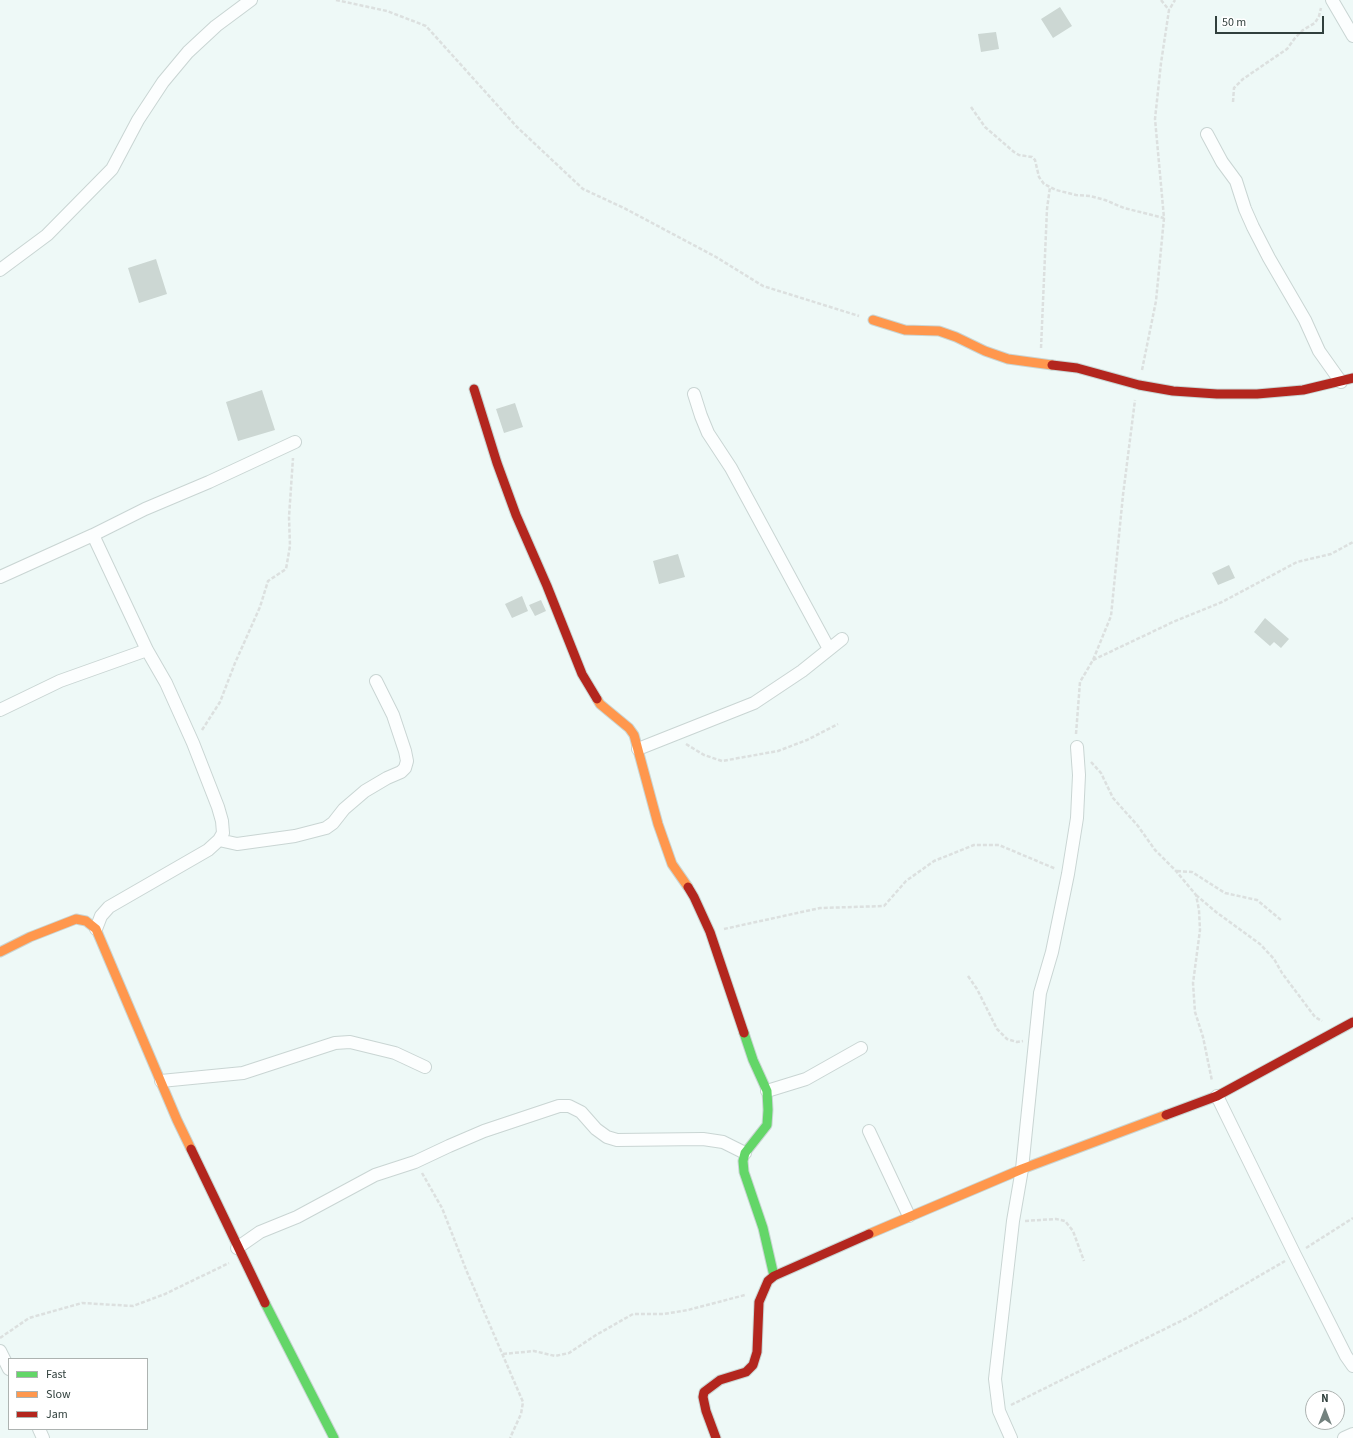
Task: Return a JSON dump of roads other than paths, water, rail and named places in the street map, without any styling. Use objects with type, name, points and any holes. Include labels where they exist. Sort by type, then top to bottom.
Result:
[{"type":"street","points":[[0,270],[47,235],[112,169],[138,120],[163,82],[188,52],[216,26],[251,0]]},
{"type":"street","points":[[1327,3],[1353,36]]},
{"type":"street","points":[[1207,134],[1222,162],[1236,181],[1245,209],[1253,227],[1305,320],[1319,351],[1347,380]]},
{"type":"street","points":[[873,320],[905,330],[939,331],[956,337],[985,351],[1008,358],[1077,368],[1138,385],[1174,391],[1217,394],[1257,394],[1304,390],[1347,380]]},
{"type":"street","points":[[474,389],[497,463],[516,515],[547,586],[582,674],[600,704],[629,728],[634,735],[658,824],[672,864],[694,897],[710,932],[753,1060],[767,1091],[767,1125],[745,1153],[744,1172],[762,1228],[774,1276]]},
{"type":"street","points":[[694,394],[708,433],[732,468],[829,649]]},
{"type":"street","points":[[0,577],[295,442]]},
{"type":"street","points":[[92,535],[147,650],[166,683],[193,743],[222,821],[222,833],[219,840],[208,850],[109,907],[101,916],[96,929]]},
{"type":"street","points":[[638,749],[754,703],[802,671],[842,639]]},
{"type":"street","points":[[0,710],[60,682],[147,650]]},
{"type":"street","points":[[219,840],[237,844],[295,836],[326,828],[333,823],[344,809],[365,791],[387,778],[401,772],[405,768],[407,761],[405,751],[393,715],[376,681]]},
{"type":"street","points":[[1011,1438],[999,1411],[995,1379],[1013,1221],[1022,1169],[1040,993],[1052,952],[1068,874],[1077,818],[1079,775],[1077,747]]},
{"type":"street","points":[[0,952],[30,937],[76,919],[86,921],[96,929],[177,1120],[237,1248],[334,1438]]},
{"type":"street","points":[[716,1438],[706,1411],[703,1397],[704,1392],[720,1380],[746,1372],[753,1365],[758,1352],[759,1302],[762,1291],[768,1281],[774,1276],[909,1216],[1022,1169],[1217,1096],[1353,1022]]},
{"type":"street","points":[[161,1081],[243,1073],[335,1043],[350,1042],[395,1053],[425,1067]]},
{"type":"street","points":[[767,1091],[806,1079],[862,1048]]},
{"type":"street","points":[[1217,1096],[1295,1255],[1346,1356],[1353,1366]]},
{"type":"street","points":[[237,1248],[260,1232],[297,1217],[375,1175],[415,1162],[484,1131],[559,1106],[569,1106],[581,1112],[596,1129],[608,1137],[617,1140],[703,1139],[723,1142],[745,1153]]},
{"type":"street","points":[[869,1131],[909,1216]]},
{"type":"street","points":[[0,1351],[8,1367]]},
{"type":"street","points":[[1344,1438],[1353,1434]]}]
